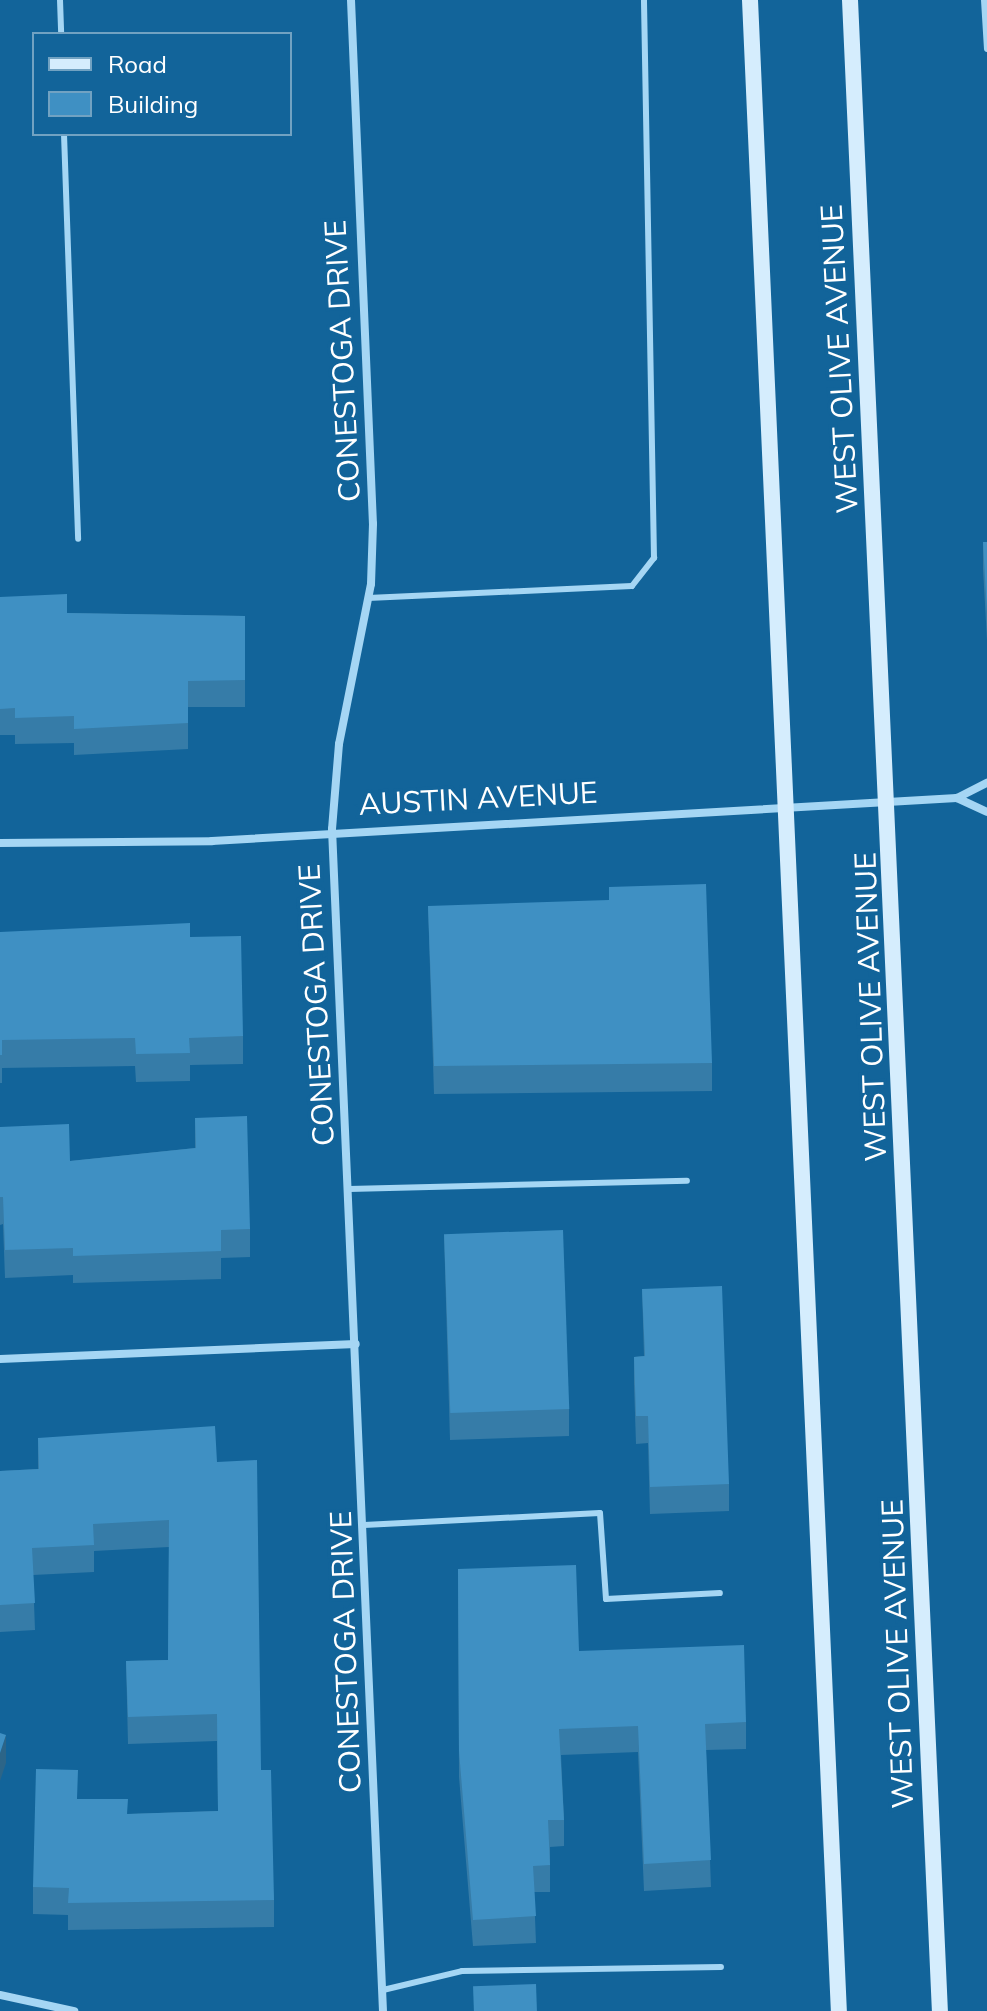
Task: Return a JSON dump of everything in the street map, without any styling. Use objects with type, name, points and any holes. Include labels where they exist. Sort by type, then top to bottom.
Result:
[{"type":"main road","points":[[750,0],[839,2011]]},
{"type":"main road","name":"WEST OLIVE AVENUE","points":[[850,0],[889,800],[940,2011]]},
{"type":"street","name":"CONESTOGA DRIVE","points":[[351,0],[373,524],[368,598],[339,744],[332,829],[383,2011]]},
{"type":"street","name":"AUSTIN AVENUE","points":[[0,843],[212,841],[332,829],[957,798],[987,783]]},
{"type":"street","name":"AUSTIN AVENUE","points":[[957,798],[987,812]]},
{"type":"street","points":[[0,1359],[356,1344]]},
{"type":"street","points":[[0,1995],[74,2011]]},
{"type":"lane","points":[[60,0],[61,32]]},
{"type":"lane","points":[[368,598],[632,586],[654,558],[644,0]]},
{"type":"lane","points":[[984,0],[987,49]]},
{"type":"lane","points":[[64,136],[78,539]]},
{"type":"lane","points":[[349,1189],[687,1181]]},
{"type":"lane","points":[[364,1525],[600,1513],[606,1599],[720,1593]]},
{"type":"lane","points":[[383,1990],[462,1971],[721,1967]]},
{"type":"building","points":[[983,542],[987,542],[987,612]]},
{"type":"building","points":[[67,594],[67,613],[245,616],[245,680],[188,681],[188,723],[74,729],[74,716],[15,718],[15,708],[0,709],[0,597]]},
{"type":"building","points":[[706,884],[712,1063],[434,1066],[428,906],[609,900],[609,887]]},
{"type":"building","points":[[190,923],[190,937],[241,936],[243,1036],[189,1038],[190,1053],[136,1054],[135,1038],[2,1040],[0,1055],[0,932]]},
{"type":"building","points":[[247,1116],[250,1229],[221,1230],[221,1251],[73,1256],[73,1248],[5,1250],[3,1197],[0,1197],[0,1127],[69,1124],[70,1161],[196,1148],[195,1118]]},
{"type":"building","points":[[563,1230],[569,1409],[450,1413],[444,1234]]},
{"type":"building","points":[[722,1286],[729,1484],[650,1487],[648,1416],[636,1416],[634,1357],[645,1356],[642,1289]]},
{"type":"building","points":[[215,1426],[217,1462],[257,1460],[261,1770],[271,1770],[274,1900],[68,1903],[69,1888],[33,1887],[36,1769],[78,1770],[77,1799],[128,1799],[127,1814],[218,1811],[217,1714],[128,1717],[126,1661],[168,1660],[169,1520],[93,1524],[94,1545],[32,1548],[35,1603],[0,1605],[0,1471],[39,1469],[38,1438]]},
{"type":"building","points":[[576,1565],[579,1651],[744,1645],[746,1722],[705,1724],[711,1860],[644,1864],[638,1726],[559,1729],[564,1820],[548,1820],[550,1865],[533,1866],[536,1916],[473,1920],[459,1751],[458,1569]]},
{"type":"building","points":[[0,1733],[6,1735],[0,1753]]},
{"type":"building","points":[[536,1984],[537,2011],[474,2011],[473,1986]]}]
